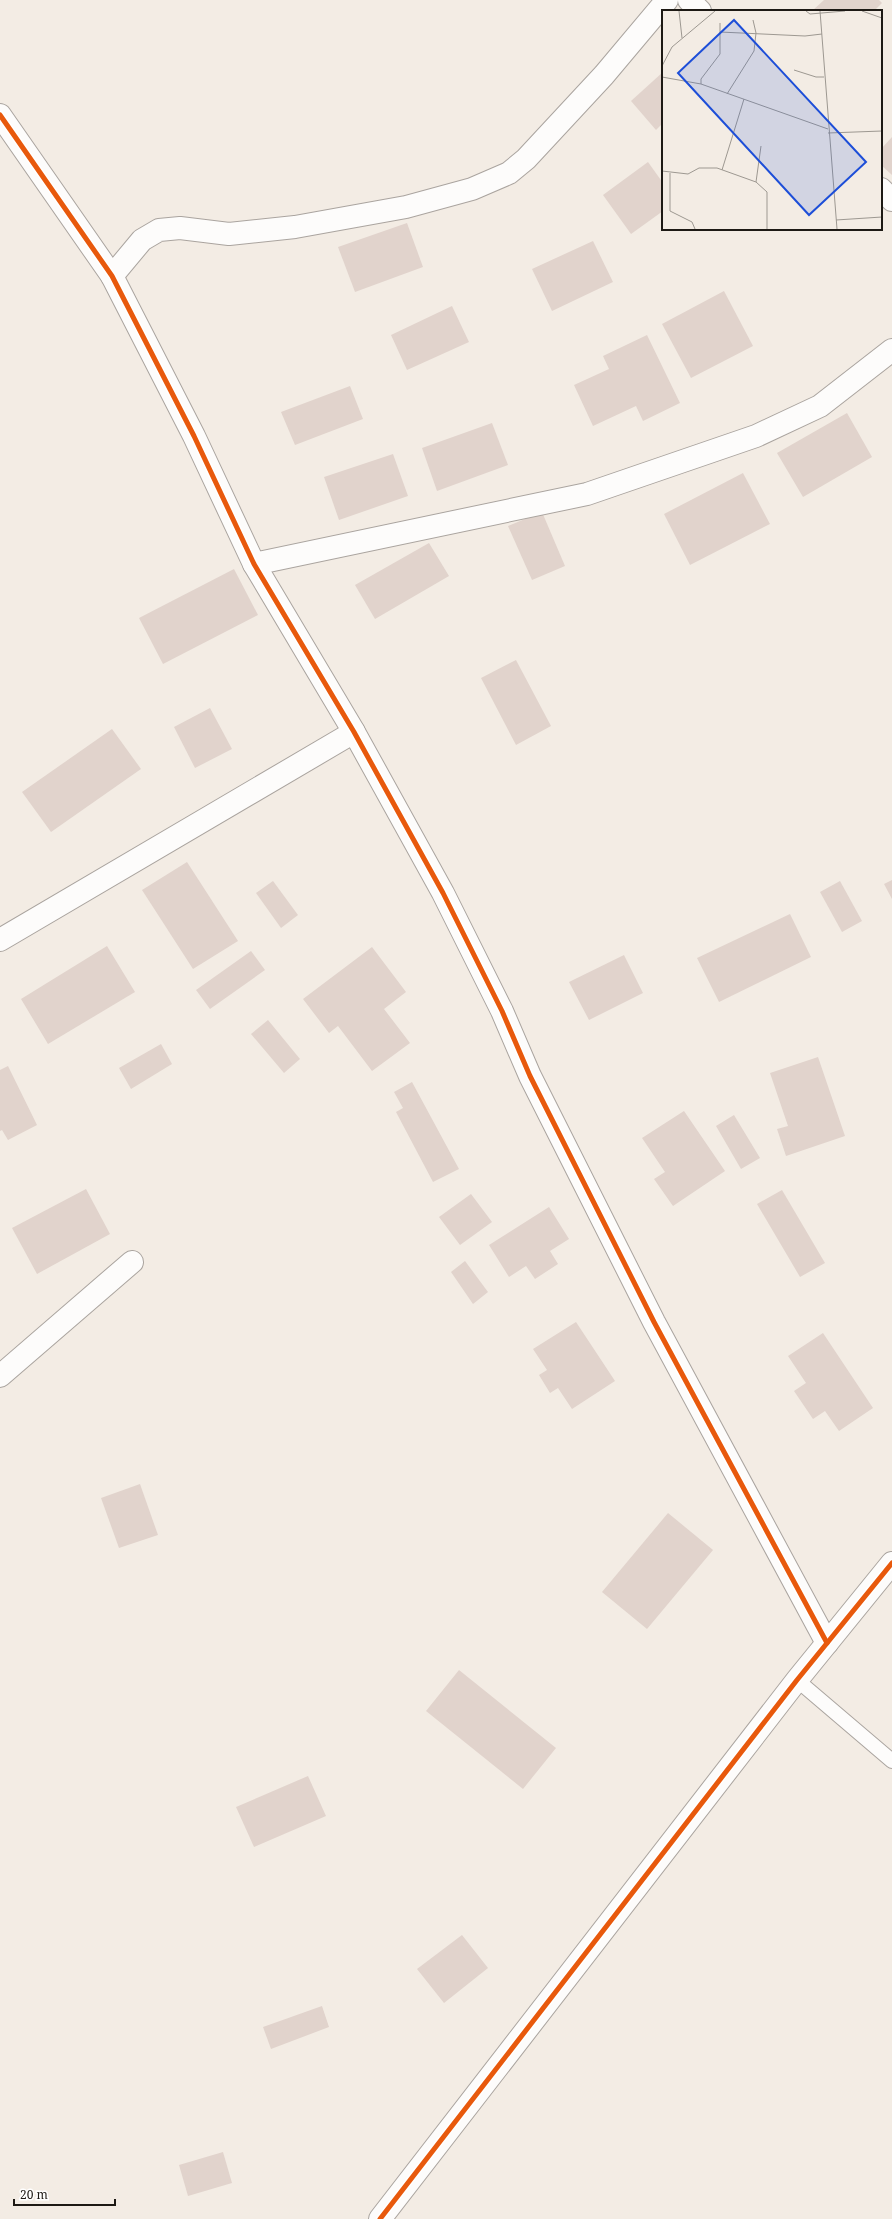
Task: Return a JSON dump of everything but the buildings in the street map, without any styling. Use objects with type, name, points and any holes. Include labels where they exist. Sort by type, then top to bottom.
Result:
[{"type":"street","points":[[112,276],[142,240],[159,230],[180,228],[229,234],[295,227],[406,207],[472,189],[509,173],[526,159],[604,75],[667,0]]},
{"type":"street","points":[[689,0],[699,10]]},
{"type":"street","points":[[0,115],[112,276],[194,436],[254,564],[354,732],[443,893],[502,1011],[530,1076],[654,1322],[827,1643]]},
{"type":"street","points":[[882,190],[892,200]]},
{"type":"street","points":[[254,564],[587,494],[763,433],[820,406],[892,350]]},
{"type":"street","points":[[0,940],[354,732]]},
{"type":"street","points":[[0,1376],[132,1262]]},
{"type":"street","points":[[380,2219],[797,1680],[892,1564]]},
{"type":"lane","points":[[797,1680],[892,1761]]},
{"type":"cycle path","points":[[0,115],[112,276],[194,436],[254,564],[354,732],[443,893],[502,1011],[530,1076],[654,1322],[827,1643]]},
{"type":"cycle path","points":[[380,2219],[797,1680],[892,1563]]}]
